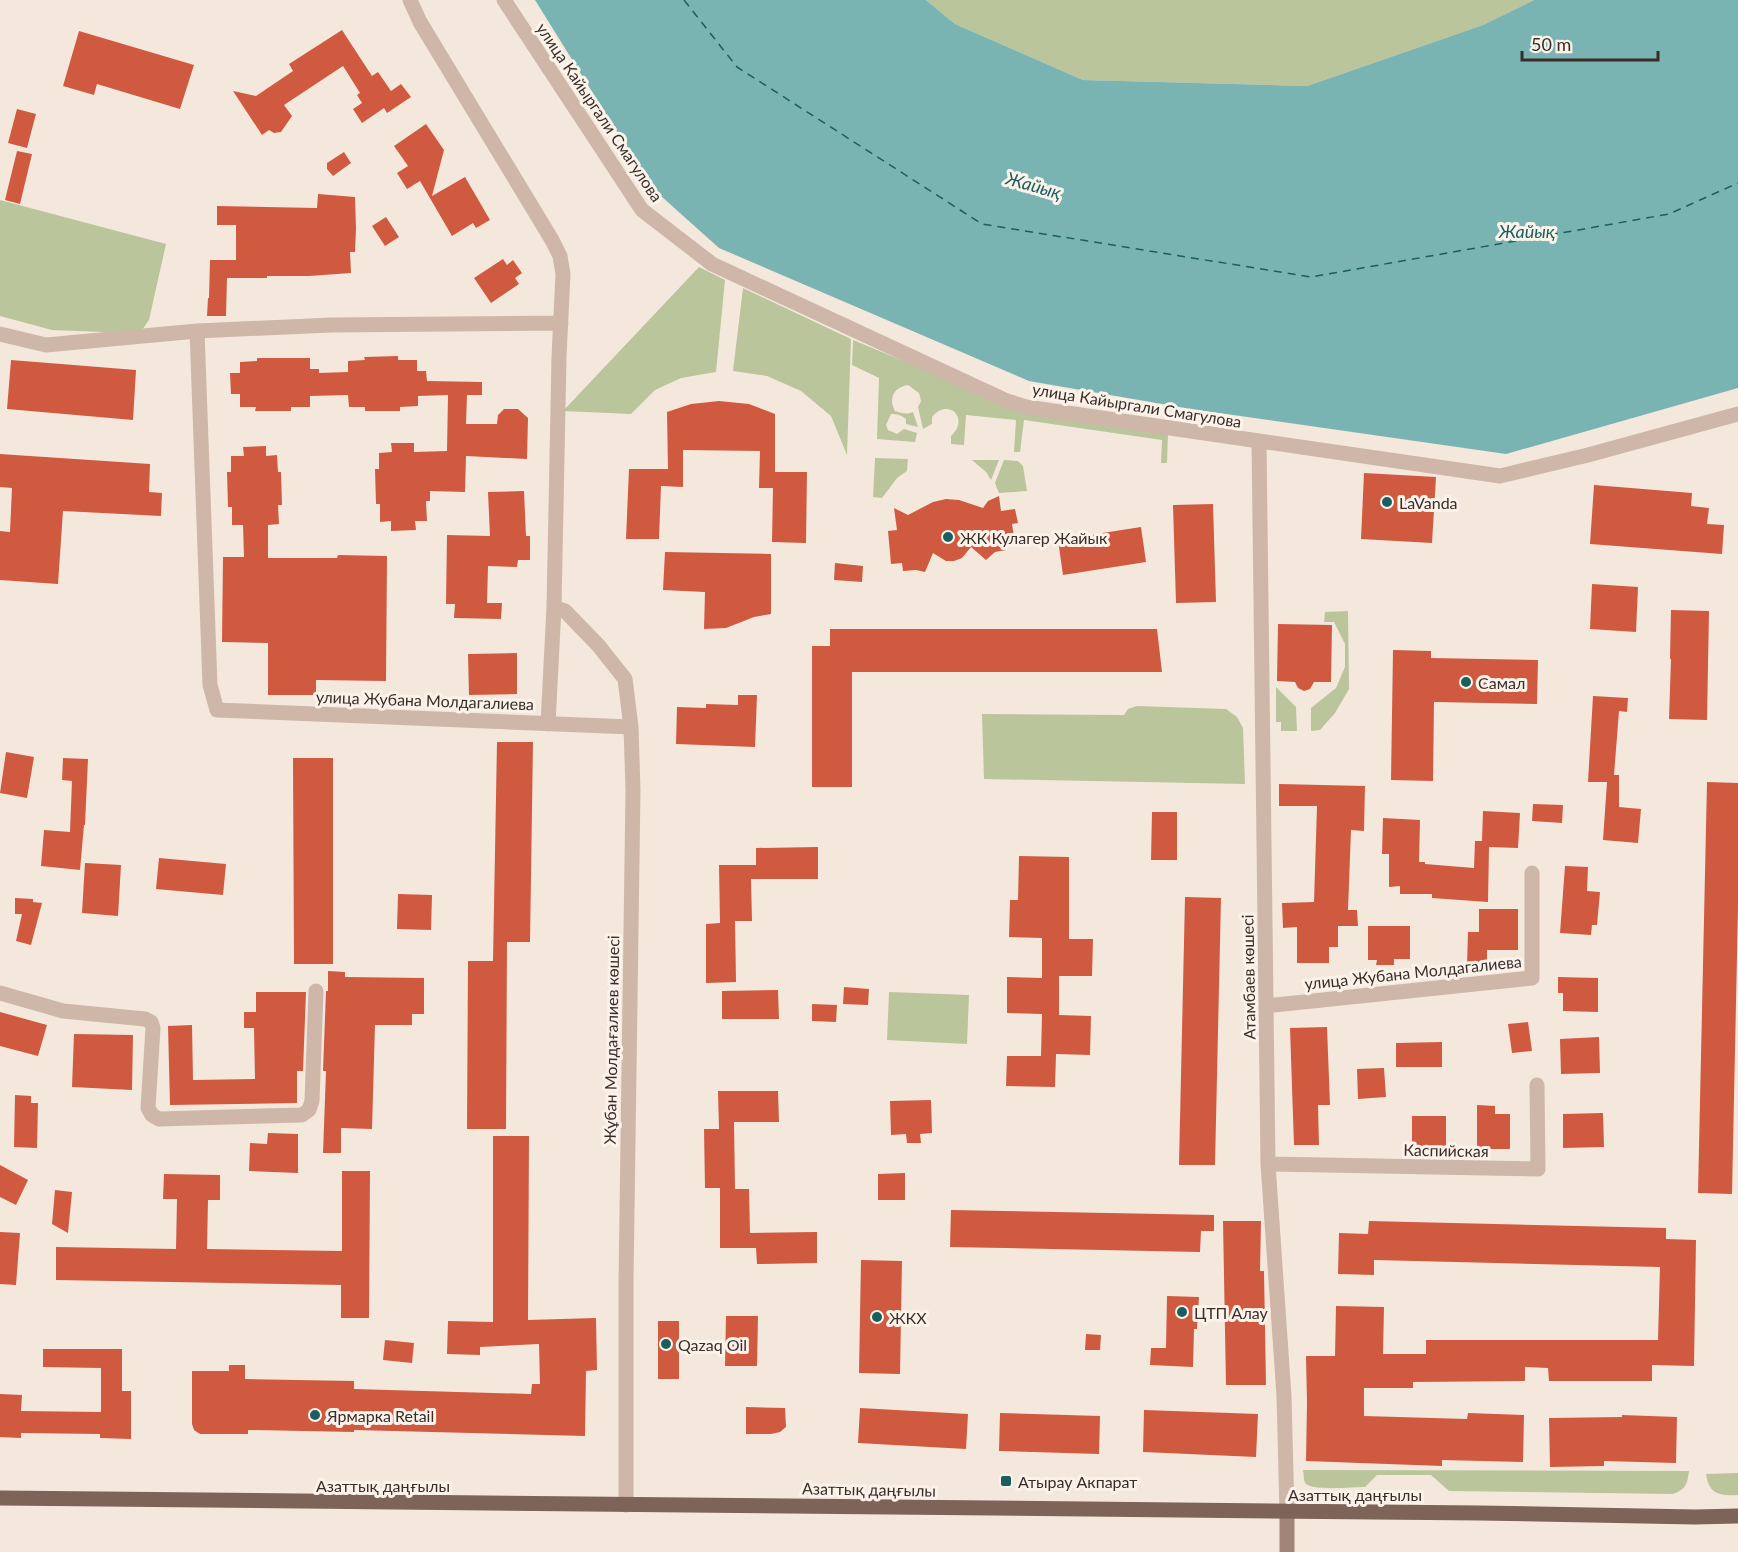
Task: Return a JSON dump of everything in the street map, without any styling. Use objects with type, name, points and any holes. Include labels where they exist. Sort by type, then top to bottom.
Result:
[{"type":"main road","name":"Азаттық даңғылы","points":[[0,1498],[1738,1516]]},
{"type":"street","points":[[410,0],[420,22],[560,256],[563,274],[554,607],[548,724]]},
{"type":"street","name":"улица Кайыргали Смагулова","points":[[504,0],[642,210],[712,264],[1007,401],[1026,407],[1500,476],[1588,455],[1738,414]]},
{"type":"street","points":[[0,334],[46,345],[197,331],[331,325],[561,323]]},
{"type":"street","name":"улица Жубана Молдагалиева","points":[[197,331],[210,685],[217,710],[631,727]]},
{"type":"street","name":"Атамбаев көшесі","points":[[1259,442],[1268,1164],[1284,1396],[1287,1512]]},
{"type":"street","name":"Жұбан Молдағалиев көшесі","points":[[554,607],[565,611],[598,645],[625,680],[631,727],[633,790],[626,1282],[626,1505]]},
{"type":"street","name":"улица Жубана Молдагалиева","points":[[1266,1006],[1532,978],[1532,873]]},
{"type":"street","points":[[0,993],[63,1011],[151,1022],[153,1028],[148,1108],[152,1115],[159,1119],[302,1114],[309,1110],[312,1101],[316,991]]},
{"type":"street","name":"Каспийская","points":[[1268,1164],[1538,1169],[1538,1085]]},
{"type":"street","points":[[1287,1512],[1287,1552]]},
{"type":"green space","points":[[926,0],[1534,0],[1483,25],[1307,86],[1083,80],[955,24]]},
{"type":"green space","points":[[0,200],[166,244],[149,320],[142,330],[130,333],[52,330],[0,316]]},
{"type":"green space","points":[[699,267],[725,280],[716,372],[681,378],[655,390],[631,414],[563,411]]},
{"type":"green space","points":[[743,288],[851,339],[847,455],[831,416],[801,391],[767,376],[733,371]]},
{"type":"green space","points":[[853,340],[1032,414],[1168,433],[1167,463],[1161,463],[1162,440],[1024,420],[1020,452],[1014,452],[1016,420],[966,415],[964,445],[951,444],[951,436],[956,429],[958,417],[950,410],[938,411],[932,417],[932,424],[923,429],[918,407],[921,401],[919,393],[908,385],[896,391],[892,402],[895,411],[906,414],[913,412],[918,427],[906,424],[906,419],[893,414],[886,425],[888,430],[897,434],[904,429],[917,433],[915,442],[877,439],[879,378],[852,365]]},
{"type":"green space","points":[[875,458],[908,459],[907,471],[897,478],[882,498],[873,497]]},
{"type":"green space","points":[[972,460],[999,460],[991,480],[986,472]]},
{"type":"green space","points":[[1004,460],[1018,461],[1023,466],[1027,491],[999,493],[995,483]]},
{"type":"green space","points":[[1348,611],[1349,689],[1335,713],[1320,730],[1311,731],[1311,708],[1336,688],[1345,667],[1345,644],[1334,622],[1324,622],[1325,612]]},
{"type":"green space","points":[[1276,687],[1296,707],[1297,731],[1281,731],[1281,722],[1276,722]]},
{"type":"green space","points":[[1137,706],[1226,709],[1237,717],[1243,728],[1245,784],[984,779],[982,714],[1124,715],[1128,709]]},
{"type":"green space","points":[[889,992],[969,995],[967,1044],[887,1040]]},
{"type":"green space","points":[[1303,1470],[1689,1471],[1685,1486],[1673,1494],[1449,1491],[1431,1475],[1377,1475],[1365,1487],[1325,1488],[1306,1484]]},
{"type":"green space","points":[[1738,1473],[1738,1495],[1725,1495],[1712,1490],[1706,1474]]},
{"type":"water","name":"Жайық","points":[[535,0],[926,0],[955,24],[1083,80],[1307,86],[1483,25],[1534,0],[1738,0],[1738,388],[1506,454],[1191,409],[1029,381],[719,248],[652,188]]},
{"type":"building","points":[[342,30],[372,76],[378,72],[391,91],[401,84],[411,97],[387,113],[384,108],[362,123],[353,109],[362,103],[357,95],[360,93],[343,66],[284,105],[292,116],[281,132],[274,133],[269,130],[262,135],[233,91],[256,96],[293,71],[289,64]]},
{"type":"building","points":[[79,31],[194,65],[180,109],[97,84],[94,95],[63,86]]},
{"type":"building","points":[[17,109],[36,114],[27,148],[8,143]]},
{"type":"building","points":[[426,124],[444,150],[432,196],[465,177],[490,220],[476,228],[473,223],[452,236],[420,181],[407,189],[397,173],[408,166],[394,146]]},
{"type":"building","points":[[17,151],[32,154],[20,204],[5,200]]},
{"type":"building","points":[[344,152],[351,163],[333,176],[327,169],[327,163]]},
{"type":"building","points":[[318,194],[355,197],[355,252],[350,252],[351,273],[227,278],[226,316],[207,316],[210,260],[236,260],[236,225],[217,225],[217,206],[317,208]]},
{"type":"building","points":[[386,217],[399,237],[385,246],[372,226]]},
{"type":"building","points":[[503,259],[507,265],[513,260],[522,273],[515,278],[519,284],[491,303],[474,278]]},
{"type":"building","points":[[398,356],[398,360],[417,360],[417,371],[426,371],[427,381],[482,382],[482,395],[467,395],[466,424],[497,424],[498,415],[504,409],[518,409],[528,418],[527,459],[466,456],[465,492],[430,491],[430,501],[426,501],[427,521],[415,521],[416,530],[391,531],[391,521],[380,522],[380,504],[376,504],[375,469],[379,469],[379,453],[392,452],[391,443],[414,443],[414,452],[447,451],[448,395],[418,396],[418,406],[400,407],[400,411],[365,411],[365,407],[349,407],[348,395],[310,396],[310,407],[291,407],[291,411],[255,411],[256,407],[240,407],[240,394],[231,394],[230,373],[240,373],[240,362],[257,361],[257,358],[310,358],[310,369],[319,369],[319,373],[348,372],[348,361],[365,360],[364,357]]},
{"type":"building","points":[[11,360],[136,370],[133,420],[7,409]]},
{"type":"building","points":[[719,401],[749,404],[775,414],[775,472],[807,472],[806,543],[772,542],[773,488],[759,488],[760,451],[683,450],[683,487],[661,486],[659,539],[626,539],[629,469],[668,469],[667,412],[691,404]]},
{"type":"building","points":[[266,446],[266,456],[277,455],[278,472],[281,472],[282,505],[278,505],[279,524],[268,525],[268,558],[337,558],[338,555],[387,556],[386,681],[316,680],[316,695],[268,695],[268,643],[222,642],[223,557],[244,557],[243,525],[232,525],[232,507],[228,507],[227,472],[231,472],[231,456],[244,456],[243,447]]},
{"type":"building","points":[[0,454],[150,464],[149,492],[162,493],[161,516],[63,511],[58,584],[0,580],[0,531],[10,532],[12,488],[0,487]]},
{"type":"building","points":[[1364,473],[1436,477],[1432,543],[1361,539]]},
{"type":"building","points":[[1594,485],[1692,493],[1691,506],[1709,508],[1707,524],[1724,525],[1722,554],[1590,544]]},
{"type":"building","points":[[524,491],[526,536],[530,536],[530,560],[518,560],[517,567],[488,566],[487,603],[502,603],[501,619],[454,618],[455,604],[446,604],[447,535],[490,536],[488,492]]},
{"type":"building","name":"ЖК Кулагер Жайык","points":[[999,496],[1001,511],[1015,509],[1018,523],[1012,524],[1015,543],[1005,545],[1006,550],[995,552],[986,560],[971,547],[962,558],[954,561],[946,561],[933,553],[925,572],[903,571],[902,563],[891,564],[888,531],[897,530],[894,508],[908,515],[933,502],[946,499],[959,500],[983,508],[988,501]]},
{"type":"building","points":[[1213,504],[1216,602],[1176,603],[1173,505]]},
{"type":"building","points":[[1141,527],[1146,562],[1063,575],[1058,540]]},
{"type":"building","points":[[665,552],[771,554],[771,614],[754,617],[726,628],[704,629],[705,592],[663,590]]},
{"type":"building","points":[[835,563],[863,566],[862,582],[834,580]]},
{"type":"building","points":[[1592,584],[1638,587],[1636,632],[1590,629]]},
{"type":"building","points":[[1671,610],[1709,611],[1707,720],[1669,719]]},
{"type":"building","points":[[1278,624],[1332,625],[1331,682],[1314,682],[1310,689],[1304,691],[1298,688],[1295,682],[1277,681]]},
{"type":"building","points":[[830,629],[1157,629],[1162,672],[852,672],[852,787],[812,787],[812,646],[830,646]]},
{"type":"building","points":[[1393,650],[1431,651],[1431,658],[1538,660],[1537,704],[1434,702],[1433,781],[1391,780]]},
{"type":"building","points":[[517,653],[517,694],[469,695],[468,654]]},
{"type":"building","points":[[738,695],[757,695],[755,747],[676,744],[677,707],[706,708],[706,704],[738,705]]},
{"type":"building","points":[[1593,696],[1628,698],[1627,712],[1619,711],[1614,775],[1619,775],[1619,807],[1641,809],[1638,843],[1603,840],[1607,782],[1588,782]]},
{"type":"building","points":[[497,742],[533,742],[530,942],[507,942],[506,1129],[467,1129],[468,961],[493,961]]},
{"type":"building","points":[[6,752],[34,757],[27,798],[0,793]]},
{"type":"building","points":[[63,758],[88,759],[80,870],[41,866],[44,830],[70,832],[72,781],[62,780]]},
{"type":"building","points":[[293,758],[333,758],[333,964],[294,964]]},
{"type":"building","points":[[1707,782],[1738,783],[1738,907],[1732,1194],[1698,1193]]},
{"type":"building","points":[[1279,784],[1365,786],[1364,831],[1351,830],[1348,910],[1357,910],[1358,926],[1338,926],[1338,947],[1329,947],[1329,963],[1297,963],[1297,927],[1283,928],[1282,903],[1314,902],[1317,806],[1279,806]]},
{"type":"building","points":[[1533,804],[1563,805],[1562,823],[1532,821]]},
{"type":"building","points":[[1483,811],[1520,813],[1518,848],[1489,847],[1488,902],[1432,898],[1432,894],[1400,894],[1400,886],[1389,887],[1389,854],[1382,854],[1383,818],[1420,820],[1419,862],[1474,868],[1475,841],[1482,841]]},
{"type":"building","points":[[1152,812],[1177,812],[1177,860],[1151,860]]},
{"type":"building","points":[[818,847],[818,879],[751,879],[752,921],[735,921],[736,982],[706,983],[706,924],[720,923],[719,865],[756,865],[756,848]]},
{"type":"building","points":[[1019,856],[1069,857],[1069,939],[1093,939],[1092,976],[1059,976],[1059,1015],[1091,1016],[1090,1055],[1056,1054],[1055,1087],[1006,1086],[1007,1056],[1041,1056],[1042,1014],[1007,1013],[1007,977],[1042,978],[1042,938],[1009,937],[1010,900],[1018,900]]},
{"type":"building","points":[[159,858],[226,864],[223,895],[156,889]]},
{"type":"building","points":[[85,863],[121,865],[118,916],[82,913]]},
{"type":"building","points":[[1565,866],[1588,867],[1587,891],[1600,892],[1597,925],[1592,925],[1591,935],[1560,933]]},
{"type":"building","points":[[398,894],[432,895],[431,930],[397,929]]},
{"type":"building","points":[[1185,897],[1221,898],[1215,1165],[1179,1165]]},
{"type":"building","points":[[15,898],[33,899],[33,902],[42,903],[31,945],[16,941],[22,914],[15,914]]},
{"type":"building","points":[[1479,909],[1518,909],[1518,950],[1487,950],[1487,965],[1467,965],[1468,932],[1479,932]]},
{"type":"building","points":[[1368,926],[1410,926],[1410,959],[1394,959],[1394,965],[1376,965],[1377,960],[1368,960]]},
{"type":"building","points":[[328,971],[345,972],[345,977],[424,978],[424,1014],[412,1014],[412,1025],[375,1025],[372,1129],[341,1128],[341,1153],[323,1153],[326,1071],[323,1071]]},
{"type":"building","points":[[1558,977],[1598,978],[1598,1012],[1563,1011],[1563,993],[1558,993]]},
{"type":"building","points":[[844,987],[869,989],[868,1005],[843,1004]]},
{"type":"building","points":[[778,990],[779,1019],[722,1019],[722,991]]},
{"type":"building","points":[[256,992],[306,992],[303,1071],[297,1071],[297,1103],[170,1105],[168,1026],[192,1025],[193,1080],[255,1079],[254,1028],[244,1028],[244,1012],[256,1012]]},
{"type":"building","points":[[812,1004],[837,1005],[836,1022],[812,1021]]},
{"type":"building","points":[[0,1012],[47,1025],[38,1056],[0,1046]]},
{"type":"building","points":[[1528,1022],[1532,1051],[1512,1053],[1508,1024]]},
{"type":"building","points":[[1327,1027],[1330,1105],[1318,1105],[1319,1145],[1294,1145],[1290,1028]]},
{"type":"building","points":[[74,1034],[133,1035],[132,1090],[72,1087]]},
{"type":"building","points":[[1599,1037],[1600,1073],[1561,1074],[1560,1039]]},
{"type":"building","points":[[1442,1042],[1442,1067],[1396,1067],[1396,1043]]},
{"type":"building","points":[[1384,1068],[1386,1097],[1358,1099],[1357,1069]]},
{"type":"building","points":[[718,1091],[778,1091],[779,1122],[734,1122],[735,1189],[749,1189],[750,1233],[817,1232],[817,1263],[757,1264],[756,1248],[720,1248],[720,1188],[705,1188],[704,1129],[719,1129]]},
{"type":"building","points":[[15,1095],[31,1096],[31,1103],[38,1103],[37,1148],[14,1147]]},
{"type":"building","points":[[931,1100],[932,1133],[920,1134],[921,1143],[907,1143],[906,1134],[891,1135],[890,1101]]},
{"type":"building","points":[[1477,1105],[1495,1106],[1495,1114],[1510,1114],[1510,1149],[1477,1149]]},
{"type":"building","points":[[1603,1113],[1604,1147],[1563,1148],[1563,1114]]},
{"type":"building","points":[[1412,1116],[1446,1116],[1446,1146],[1412,1146]]},
{"type":"building","points":[[268,1133],[298,1134],[298,1173],[249,1171],[250,1143],[267,1144]]},
{"type":"building","points":[[493,1136],[529,1136],[528,1320],[596,1318],[597,1370],[586,1371],[585,1436],[354,1430],[354,1432],[248,1430],[248,1434],[200,1434],[194,1430],[192,1371],[229,1371],[229,1365],[245,1365],[245,1379],[354,1381],[354,1389],[531,1394],[532,1384],[540,1384],[539,1344],[480,1347],[480,1355],[447,1354],[448,1321],[493,1322]]},
{"type":"building","points":[[0,1165],[28,1180],[16,1205],[0,1197]]},
{"type":"building","points":[[342,1171],[370,1171],[369,1318],[341,1318],[341,1285],[56,1280],[56,1247],[176,1249],[177,1199],[163,1199],[164,1174],[220,1175],[220,1200],[208,1200],[207,1249],[342,1251]]},
{"type":"building","points":[[905,1173],[905,1200],[878,1200],[878,1174]]},
{"type":"building","points":[[55,1190],[72,1192],[68,1233],[52,1224]]},
{"type":"building","points":[[951,1210],[1214,1215],[1214,1231],[1201,1231],[1200,1252],[950,1247]]},
{"type":"building","points":[[1223,1221],[1261,1221],[1260,1271],[1264,1271],[1266,1385],[1226,1385]]},
{"type":"building","points":[[1369,1221],[1666,1228],[1666,1239],[1696,1240],[1694,1366],[1652,1365],[1652,1381],[1549,1381],[1548,1368],[1525,1367],[1525,1381],[1413,1382],[1413,1388],[1364,1388],[1364,1416],[1467,1419],[1468,1413],[1524,1415],[1523,1462],[1442,1460],[1442,1466],[1306,1461],[1306,1356],[1335,1356],[1336,1306],[1384,1307],[1383,1354],[1426,1354],[1426,1340],[1658,1340],[1660,1267],[1374,1260],[1374,1275],[1338,1274],[1339,1233],[1368,1234]]},
{"type":"building","points":[[0,1232],[20,1233],[16,1285],[0,1284]]},
{"type":"building","points":[[861,1260],[902,1261],[900,1374],[859,1373]]},
{"type":"building","points":[[1167,1296],[1199,1297],[1197,1329],[1194,1329],[1193,1367],[1150,1365],[1151,1348],[1166,1348]]},
{"type":"building","points":[[726,1316],[758,1316],[757,1366],[725,1366]]},
{"type":"building","points":[[658,1321],[679,1321],[679,1379],[658,1379]]},
{"type":"building","points":[[1086,1334],[1101,1335],[1100,1350],[1085,1350]]},
{"type":"building","points":[[385,1340],[414,1343],[412,1363],[383,1360]]},
{"type":"building","points":[[43,1349],[122,1349],[122,1391],[131,1391],[131,1439],[100,1438],[100,1434],[21,1433],[21,1438],[0,1437],[0,1394],[22,1395],[21,1411],[101,1412],[101,1368],[43,1367]]},
{"type":"building","points":[[746,1407],[785,1408],[786,1427],[780,1432],[771,1434],[746,1434]]},
{"type":"building","points":[[860,1408],[968,1414],[966,1449],[858,1443]]},
{"type":"building","points":[[1144,1410],[1258,1414],[1256,1457],[1143,1452]]},
{"type":"building","points":[[1000,1413],[1100,1416],[1099,1454],[999,1451]]},
{"type":"building","points":[[1622,1415],[1677,1417],[1676,1463],[1604,1461],[1604,1466],[1550,1467],[1549,1418],[1622,1417]]},
{"type":"ferry route","points":[[684,0],[737,67],[982,224],[1311,277],[1669,214],[1738,183]]},
{"type":"place","name":"LaVanda","points":[[1387,502]]},
{"type":"place","name":"ЖК Кулагер Жайык","points":[[948,537]]},
{"type":"place","name":"Самал","points":[[1466,682]]},
{"type":"place","name":"ЦТП Алау","points":[[1182,1312]]},
{"type":"place","name":"ЖКХ","points":[[877,1317]]},
{"type":"place","name":"Qazaq Oil","points":[[666,1344]]},
{"type":"place","name":"Ярмарка Retail","points":[[315,1415]]},
{"type":"place","name":"Атырау Акпарат","points":[[1006,1481]]}]
